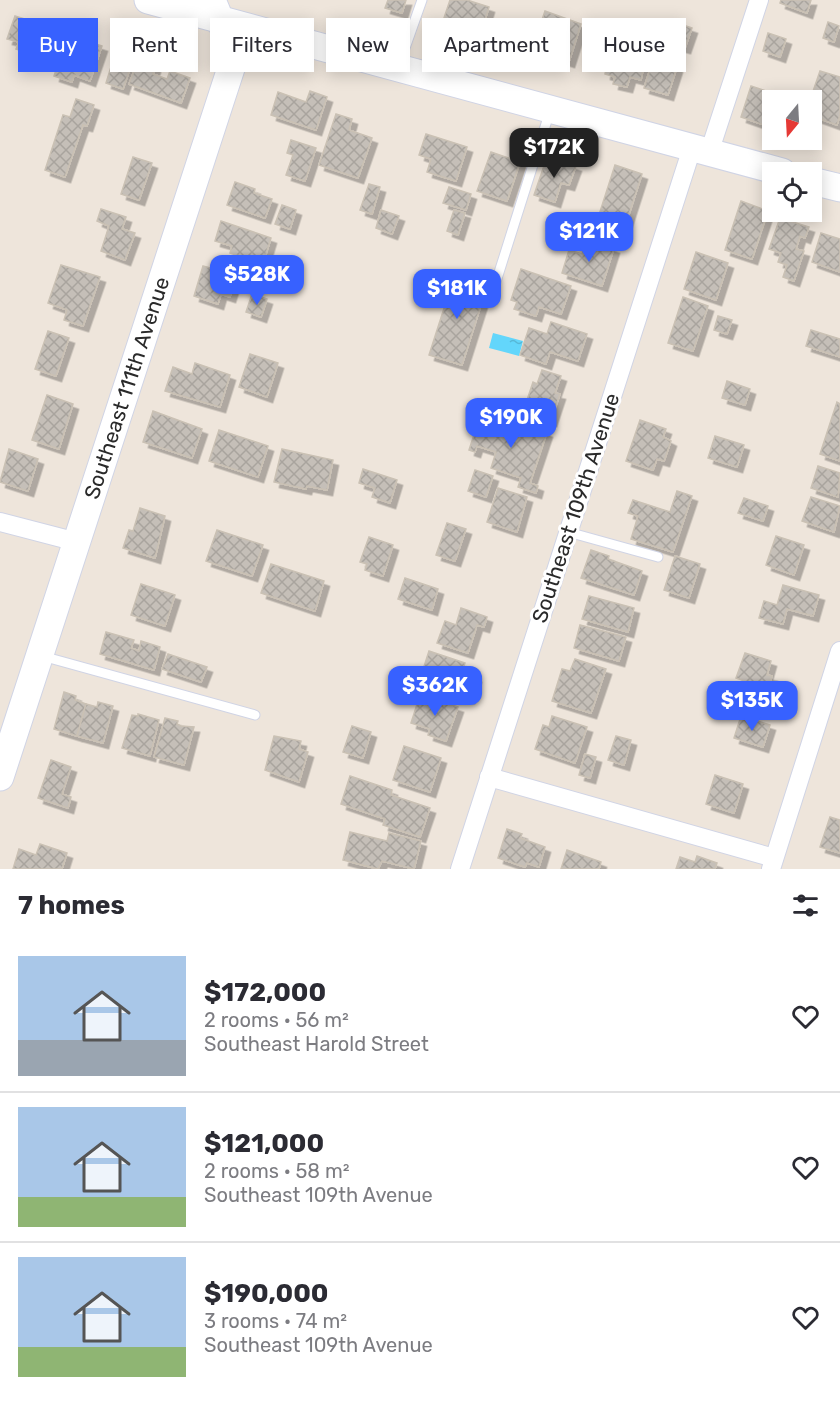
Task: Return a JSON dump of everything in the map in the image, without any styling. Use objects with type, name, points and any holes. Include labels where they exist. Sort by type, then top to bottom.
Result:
[{"type":"street","points":[[148,0],[216,10],[326,44]]},
{"type":"street","name":"Southeast 109th Avenue","points":[[460,869],[568,532],[701,150],[759,0]]},
{"type":"street","name":"Southeast 111th Avenue","points":[[0,777],[7,733],[39,656],[235,56],[216,10]]},
{"type":"street","points":[[410,70],[762,167]]},
{"type":"street","points":[[822,184],[840,188]]},
{"type":"street","points":[[0,522],[77,542]]},
{"type":"street","points":[[489,777],[773,864],[840,651]]},
{"type":"lane","points":[[410,34],[422,0]]},
{"type":"lane","points":[[495,285],[551,109]]},
{"type":"lane","points":[[568,532],[658,557]]},
{"type":"lane","points":[[39,656],[255,715]]},
{"type":"water","points":[[493,333],[523,341],[519,356],[489,348]]},
{"type":"building","points":[[388,0],[406,0],[402,13],[385,8]]},
{"type":"building","points":[[450,0],[467,0],[489,7],[486,18],[444,18]]},
{"type":"building","points":[[781,0],[811,0],[807,13],[780,3]]},
{"type":"building","points":[[545,11],[564,18],[543,18]]},
{"type":"building","points":[[15,16],[22,18],[18,18],[18,42],[7,39]]},
{"type":"building","points":[[570,20],[581,24],[570,59]]},
{"type":"building","points":[[828,22],[839,26],[834,42],[823,38]]},
{"type":"building","points":[[686,26],[692,28],[686,45]]},
{"type":"building","points":[[768,33],[786,39],[780,57],[763,51]]},
{"type":"building","points":[[98,45],[102,46],[98,58]]},
{"type":"building","points":[[110,70],[110,72],[129,72],[123,89],[106,83]]},
{"type":"building","points":[[820,71],[840,77],[840,115],[837,125],[822,120],[822,90],[813,90]]},
{"type":"building","points":[[55,72],[93,72],[90,81],[74,75],[72,82],[54,76]]},
{"type":"building","points":[[134,72],[154,72],[153,74],[167,79],[170,72],[173,72],[190,78],[181,103],[129,84]]},
{"type":"building","points":[[605,72],[643,72],[641,80],[630,77],[627,87],[613,84],[615,77],[605,74]]},
{"type":"building","points":[[649,72],[675,72],[668,95],[644,88]]},
{"type":"building","points":[[751,86],[763,90],[762,124],[741,117]]},
{"type":"building","points":[[310,91],[327,97],[316,130],[271,115],[278,92],[306,102]]},
{"type":"building","points":[[76,99],[94,105],[87,126],[83,125],[65,177],[45,170],[63,115],[70,117]]},
{"type":"building","points":[[336,114],[352,119],[349,130],[372,138],[358,178],[319,165]]},
{"type":"building","points":[[426,134],[467,147],[456,181],[427,172],[431,159],[419,155]]},
{"type":"building","points":[[291,140],[316,148],[305,181],[286,175],[293,155],[287,153]]},
{"type":"building","points":[[491,152],[520,162],[507,201],[477,191]]},
{"type":"building","points":[[133,157],[152,163],[139,200],[121,194]]},
{"type":"building","points":[[547,157],[576,166],[569,185],[561,183],[555,202],[534,195]]},
{"type":"building","points":[[615,165],[642,174],[624,230],[597,221]]},
{"type":"building","points":[[235,182],[255,189],[254,193],[272,199],[265,218],[227,205]]},
{"type":"building","points":[[369,184],[380,187],[372,214],[360,210]]},
{"type":"building","points":[[449,187],[471,194],[466,210],[443,203]]},
{"type":"building","points":[[741,201],[762,209],[762,222],[764,222],[752,259],[725,250]]},
{"type":"building","points":[[282,205],[296,210],[290,229],[275,224]]},
{"type":"building","points":[[101,209],[126,217],[122,229],[135,233],[125,260],[101,251],[109,226],[97,221]]},
{"type":"building","points":[[381,210],[399,216],[392,234],[376,228]]},
{"type":"building","points":[[454,210],[465,213],[458,235],[447,231]]},
{"type":"building","points":[[221,221],[271,238],[263,264],[230,253],[232,246],[215,241]]},
{"type":"building","points":[[779,222],[793,222],[809,227],[805,238],[800,236],[796,249],[804,251],[794,281],[783,277],[787,265],[778,262],[781,253],[769,249]]},
{"type":"building","points":[[821,233],[840,239],[840,272],[812,262]]},
{"type":"building","points":[[587,239],[614,248],[602,286],[562,273],[569,250],[582,254]]},
{"type":"building","points":[[696,252],[728,263],[716,300],[684,289]]},
{"type":"building","points":[[219,261],[247,270],[243,283],[235,281],[230,297],[221,294],[218,304],[194,296],[203,266],[217,270]]},
{"type":"building","points":[[61,265],[100,277],[83,326],[64,320],[67,310],[48,303]]},
{"type":"building","points":[[521,269],[571,286],[561,314],[539,307],[536,316],[514,309],[517,302],[511,300]]},
{"type":"building","points":[[456,271],[481,278],[474,299],[482,302],[462,365],[429,355]]},
{"type":"building","points":[[252,294],[267,299],[261,317],[246,312]]},
{"type":"building","points":[[683,297],[708,306],[693,351],[668,343]]},
{"type":"building","points":[[718,316],[732,320],[727,334],[714,330]]},
{"type":"building","points":[[551,322],[587,334],[578,361],[550,352],[546,364],[520,355],[529,328],[547,334]]},
{"type":"building","points":[[811,330],[840,339],[840,357],[806,346]]},
{"type":"building","points":[[48,331],[69,338],[56,376],[35,369]]},
{"type":"building","points":[[250,354],[278,363],[267,397],[239,387]]},
{"type":"building","points":[[195,363],[230,375],[220,407],[165,391],[173,367],[192,374]]},
{"type":"building","points":[[542,370],[561,376],[555,393],[560,394],[551,421],[523,412],[533,382],[537,384]]},
{"type":"building","points":[[727,381],[750,389],[745,405],[722,398]]},
{"type":"building","points":[[47,395],[73,404],[59,449],[32,440]]},
{"type":"building","points":[[837,402],[840,404],[840,461],[820,454]]},
{"type":"building","points":[[153,411],[202,429],[192,458],[143,442]]},
{"type":"building","points":[[480,416],[523,430],[525,424],[547,432],[530,483],[538,486],[536,493],[518,487],[521,478],[491,468],[496,452],[477,446],[475,452],[469,450]]},
{"type":"building","points":[[640,420],[666,429],[663,437],[671,441],[664,461],[657,459],[653,470],[626,461]]},
{"type":"building","points":[[219,430],[268,446],[258,477],[209,461]]},
{"type":"building","points":[[715,436],[744,445],[737,467],[708,458]]},
{"type":"building","points":[[9,449],[38,459],[28,491],[0,482]]},
{"type":"building","points":[[282,449],[333,460],[327,490],[307,486],[306,489],[274,482]]},
{"type":"building","points":[[818,466],[840,473],[838,497],[811,488]]},
{"type":"building","points":[[363,469],[397,480],[390,503],[372,497],[375,488],[359,483]]},
{"type":"building","points":[[475,470],[493,476],[486,497],[468,491]]},
{"type":"building","points":[[498,488],[527,497],[517,532],[487,522]]},
{"type":"building","points":[[677,491],[692,496],[673,552],[631,539],[638,516],[628,513],[633,500],[670,512]]},
{"type":"building","points":[[811,497],[840,506],[834,532],[802,521]]},
{"type":"building","points":[[744,498],[768,506],[763,521],[738,513]]},
{"type":"building","points":[[140,508],[165,516],[155,558],[123,548],[129,530],[133,531]]},
{"type":"building","points":[[447,523],[466,529],[455,561],[436,555]]},
{"type":"building","points":[[217,530],[263,545],[252,576],[206,561]]},
{"type":"building","points":[[776,536],[804,545],[794,575],[766,565]]},
{"type":"building","points":[[369,537],[393,545],[383,576],[365,570],[367,564],[360,562]]},
{"type":"building","points":[[591,550],[609,556],[608,559],[642,571],[634,595],[581,578]]},
{"type":"building","points":[[675,556],[700,564],[689,598],[664,590]]},
{"type":"building","points":[[271,564],[324,581],[315,611],[261,593]]},
{"type":"building","points":[[405,578],[438,589],[432,610],[398,599]]},
{"type":"building","points":[[141,584],[175,595],[165,626],[131,615]]},
{"type":"building","points":[[783,585],[819,595],[813,616],[787,609],[783,624],[759,618],[764,601],[777,605]]},
{"type":"building","points":[[589,596],[634,608],[628,632],[582,619]]},
{"type":"building","points":[[461,608],[487,617],[484,627],[477,625],[468,653],[437,643],[445,621],[456,625]]},
{"type":"building","points":[[580,625],[626,637],[619,661],[574,648]]},
{"type":"building","points":[[106,632],[134,640],[131,648],[139,651],[141,641],[160,647],[154,670],[100,654]]},
{"type":"building","points":[[429,651],[465,663],[462,672],[476,677],[469,698],[429,685],[430,682],[420,679]]},
{"type":"building","points":[[745,653],[771,661],[767,675],[772,676],[765,699],[750,694],[754,684],[736,678]]},
{"type":"building","points":[[168,654],[207,667],[201,682],[162,669]]},
{"type":"building","points":[[575,659],[606,669],[591,713],[552,701],[562,669],[570,671]]},
{"type":"building","points":[[64,692],[76,696],[75,700],[86,704],[77,736],[54,729]]},
{"type":"building","points":[[420,695],[458,707],[446,741],[428,735],[430,729],[411,723]]},
{"type":"building","points":[[98,702],[113,706],[103,743],[77,736],[86,704],[97,707]]},
{"type":"building","points":[[138,714],[159,720],[150,756],[122,748],[132,715],[138,716]]},
{"type":"building","points":[[552,716],[587,727],[575,763],[535,749],[543,725],[549,727]]},
{"type":"building","points":[[741,716],[770,725],[763,747],[734,738]]},
{"type":"building","points":[[165,718],[178,721],[177,724],[181,726],[194,727],[184,765],[154,757]]},
{"type":"building","points":[[352,726],[371,732],[363,758],[343,752]]},
{"type":"building","points":[[274,736],[301,741],[299,749],[308,752],[299,782],[265,770]]},
{"type":"building","points":[[616,736],[631,740],[624,765],[608,760]]},
{"type":"building","points":[[404,746],[441,758],[430,792],[393,780]]},
{"type":"building","points":[[585,754],[596,757],[590,778],[579,775]]},
{"type":"building","points":[[51,760],[71,767],[62,794],[71,797],[68,808],[38,798]]},
{"type":"building","points":[[715,775],[743,784],[734,813],[706,804]]},
{"type":"building","points":[[350,776],[392,790],[391,795],[430,808],[420,837],[383,825],[385,819],[341,804]]},
{"type":"building","points":[[830,817],[840,820],[840,853],[820,847]]},
{"type":"building","points":[[507,829],[522,834],[520,838],[545,847],[539,867],[527,863],[525,867],[498,858]]},
{"type":"building","points":[[350,832],[387,841],[389,833],[421,841],[414,869],[382,861],[378,869],[343,860]]},
{"type":"building","points":[[40,844],[67,853],[62,869],[13,869],[19,849],[36,855]]},
{"type":"building","points":[[567,850],[601,862],[599,869],[561,869]]},
{"type":"building","points":[[697,856],[717,863],[715,869],[676,869],[680,857],[695,862]]}]
